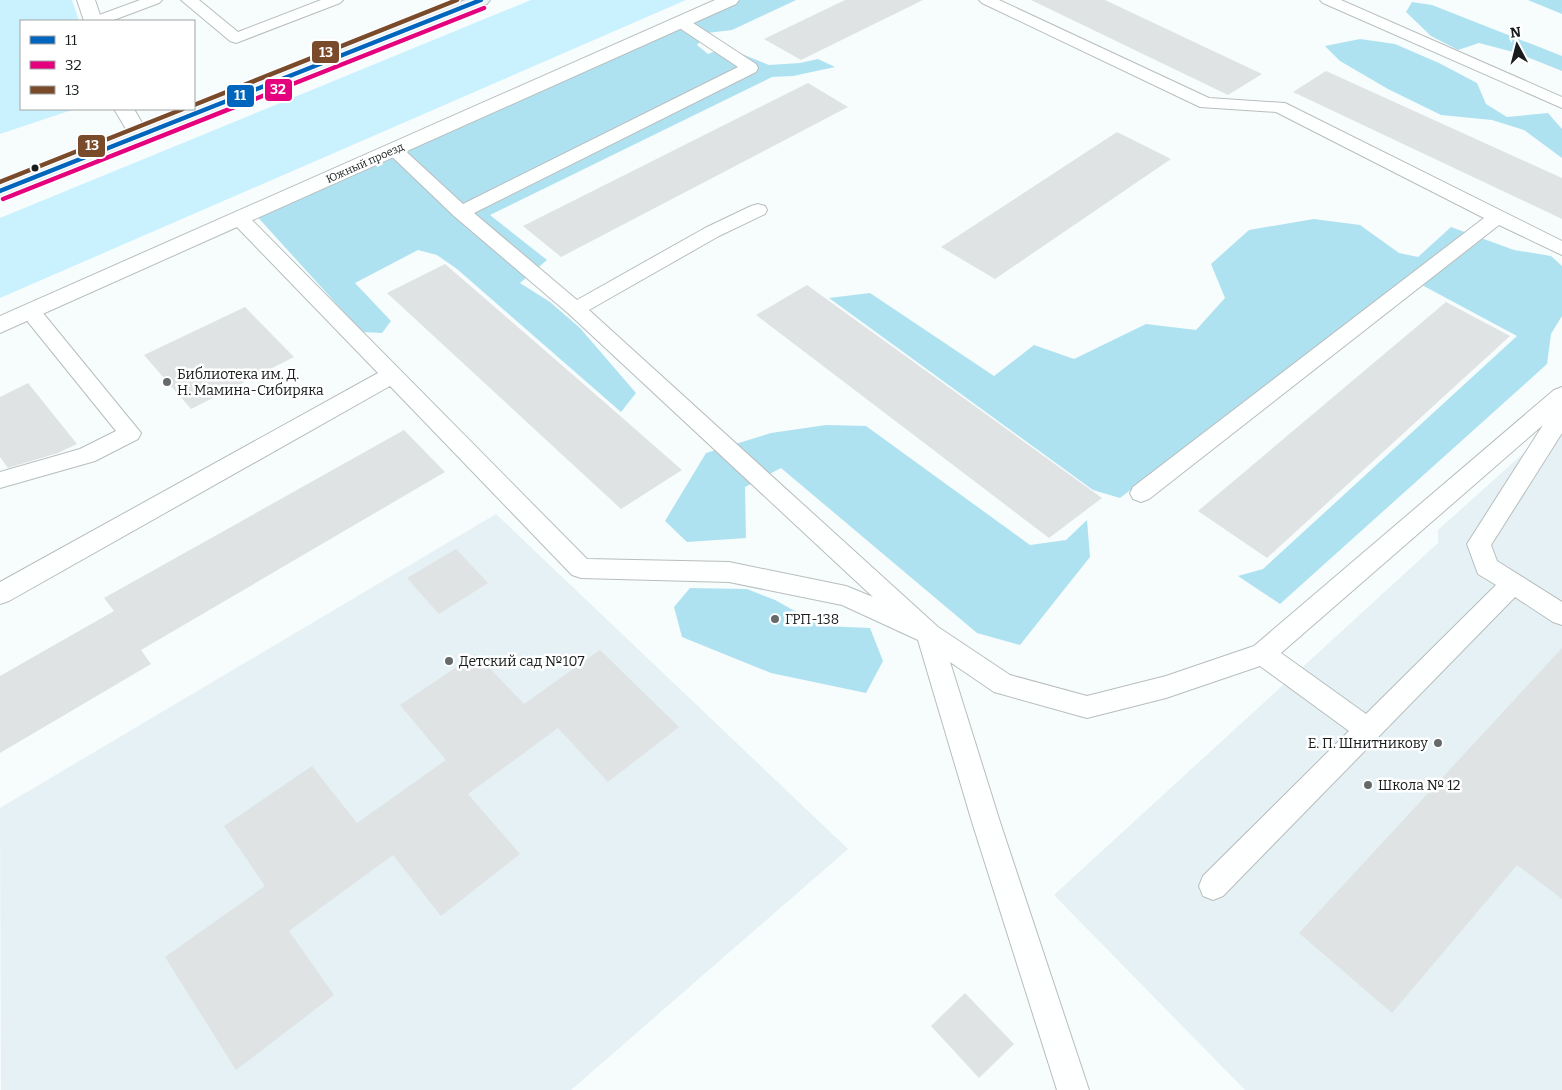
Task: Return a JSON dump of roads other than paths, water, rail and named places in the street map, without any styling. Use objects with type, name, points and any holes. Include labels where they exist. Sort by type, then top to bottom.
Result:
[{"type":"main road","points":[[0,191],[481,0]]},
{"type":"street","points":[[86,0],[93,20]]},
{"type":"street","name":"Южный проезд","points":[[0,325],[730,0]]},
{"type":"street","points":[[125,110],[140,135]]},
{"type":"lane","points":[[100,20],[154,0]]},
{"type":"lane","points":[[189,0],[236,38],[335,0]]},
{"type":"lane","points":[[987,0],[1206,104],[1279,107],[1562,249]]},
{"type":"lane","points":[[1328,0],[1562,103]]},
{"type":"lane","points":[[461,212],[750,68],[681,22]]},
{"type":"lane","points":[[394,150],[461,212],[576,309],[929,634],[1003,684],[1086,707],[1166,687],[1263,654],[1559,399]]},
{"type":"lane","points":[[576,309],[712,232],[758,210]]},
{"type":"lane","points":[[1141,493],[1497,216]]},
{"type":"lane","points":[[240,219],[581,568],[729,572],[846,596],[929,634],[986,822],[1072,1090]]},
{"type":"lane","points":[[0,480],[87,456],[130,433],[31,312]]},
{"type":"lane","points":[[0,594],[392,375]]},
{"type":"lane","points":[[1559,399],[1554,428],[1479,544],[1488,567],[1562,615]]},
{"type":"lane","points":[[1213,886],[1513,583]]},
{"type":"lane","points":[[1263,654],[1368,730]]},
{"type":"place","name":"Библиотека им. Д. Н. Мамина-Сибиряка","points":[[167,382]]},
{"type":"place","name":"ГРП-138","points":[[775,619]]},
{"type":"place","name":"Детский сад №107","points":[[449,661]]},
{"type":"place","name":"Е. П. Шнитникову","points":[[1438,743]]},
{"type":"place","name":"Школа № 12","points":[[1368,785]]}]
